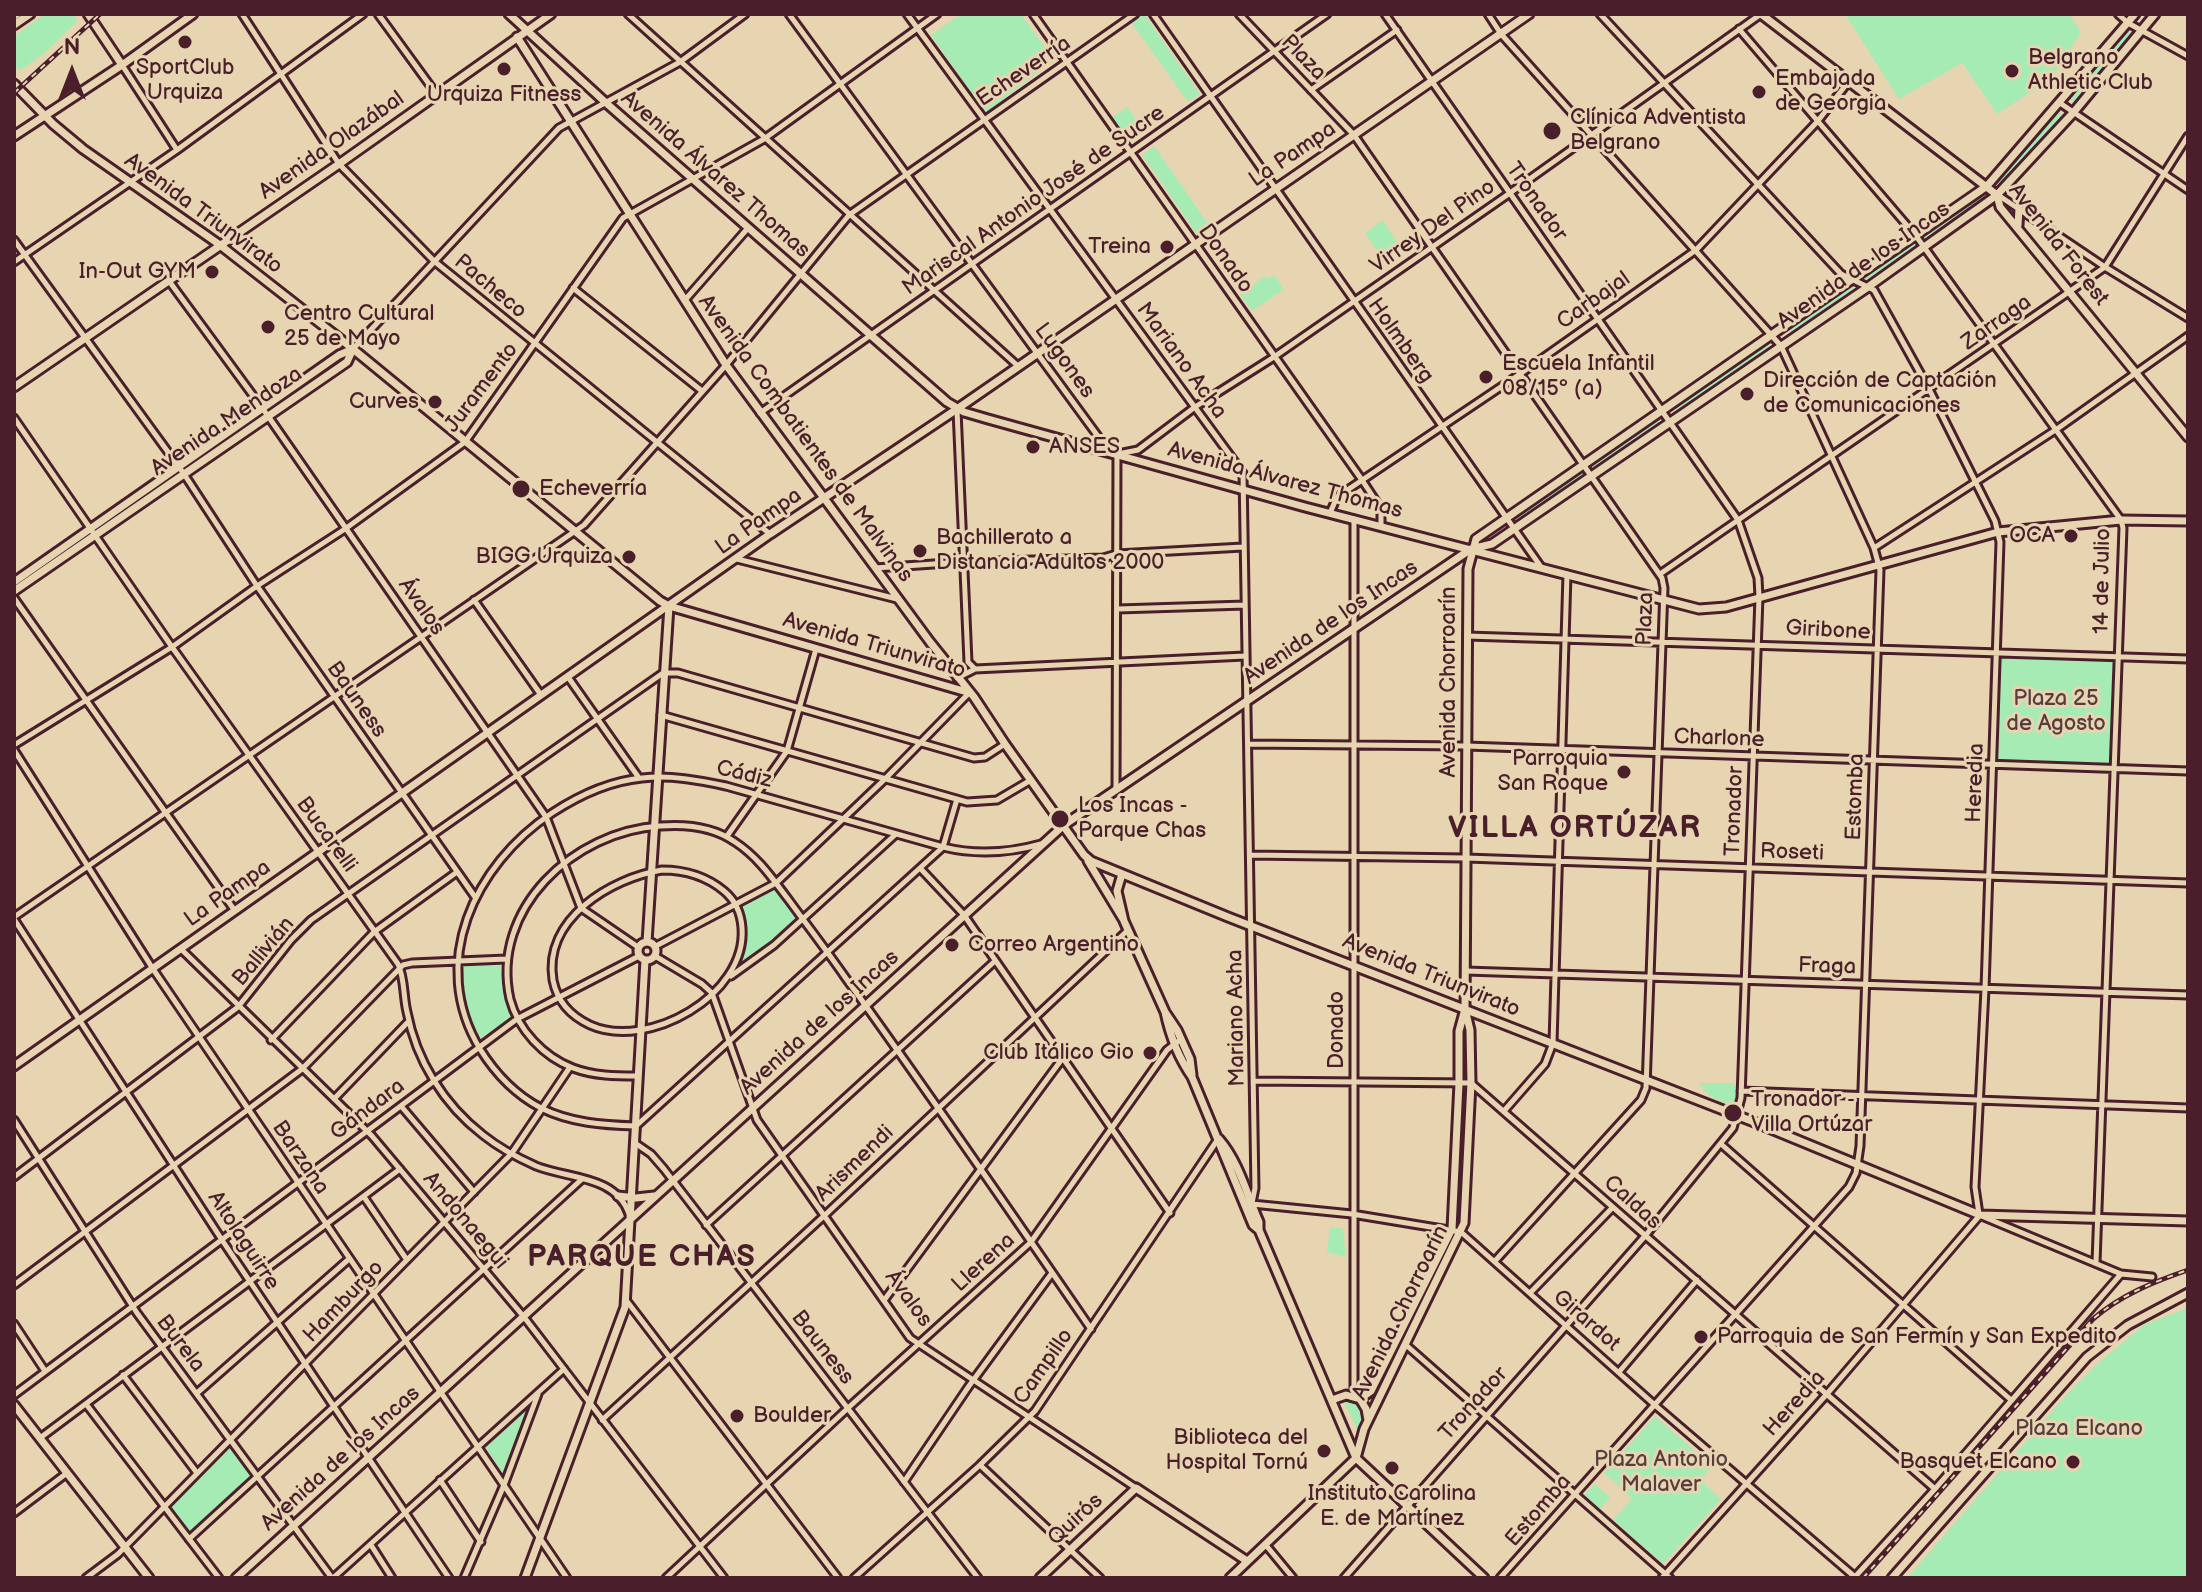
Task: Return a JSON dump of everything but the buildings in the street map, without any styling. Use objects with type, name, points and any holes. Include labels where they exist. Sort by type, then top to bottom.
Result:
[{"type":"main road","points":[[14,25],[30,14]]},
{"type":"main road","points":[[88,14],[122,65]]},
{"type":"main road","points":[[14,136],[193,14]]},
{"type":"main road","name":"Avenida Álvarez Thomas","points":[[509,14],[605,102],[957,409],[1330,513],[1708,609],[1726,607],[1998,532],[2121,520],[2188,521]]},
{"type":"main road","name":"Avenida Olazábal","points":[[14,387],[551,14]]},
{"type":"main road","name":"La Pampa","points":[[14,1066],[770,534],[957,409],[1529,14]]},
{"type":"main road","name":"Avenida Forest","points":[[1761,14],[1997,195],[2000,207],[2018,225],[2188,437]]},
{"type":"main road","name":"Avenida de los Incas","points":[[1471,549],[1476,539],[1506,517],[1987,186],[2135,14]]},
{"type":"main road","name":"Avenida de los Incas","points":[[236,1578],[1064,825],[1471,549],[1492,544],[1997,195],[2073,113],[2155,14]]},
{"type":"main road","name":"Avenida Combatientes de Malvinas","points":[[517,37],[726,365],[956,678],[970,692]]},
{"type":"main road","name":"Avenida Triunvirato","points":[[14,84],[83,149],[220,245],[669,606],[970,692],[1084,855],[1094,862],[1980,1215],[2188,1221]]},
{"type":"main road","points":[[2018,225],[2019,209]]},
{"type":"main road","name":"Avenida Mendoza","points":[[181,471],[262,409],[339,355],[353,349]]},
{"type":"main road","name":"Avenida Mendoza","points":[[14,582],[347,362],[353,349]]},
{"type":"main road","name":"Avenida Mendoza","points":[[14,591],[92,532]]},
{"type":"main road","name":"Avenida Chorroarín","points":[[1357,1398],[1371,1391],[1452,1229],[1459,1031],[1465,1009],[1467,636],[1471,549]]},
{"type":"main road","points":[[652,948],[654,826],[669,606]]},
{"type":"main road","points":[[1084,855],[1124,921],[1178,1041],[1221,1149],[1249,1205]]},
{"type":"main road","points":[[1122,874],[1117,891],[1124,921]]},
{"type":"main road","points":[[641,954],[652,948]]},
{"type":"main road","points":[[641,954],[652,948]]},
{"type":"main road","points":[[525,1578],[626,1300],[641,1030],[641,954]]},
{"type":"main road","name":"Avenida Chorroarín","points":[[1230,1578],[1356,1458],[1368,1422],[1461,1232],[1471,1083],[1470,1030],[1465,1009]]},
{"type":"main road","points":[[1219,1139],[1240,1175],[1253,1225],[1259,1230],[1356,1458],[1484,1578]]},
{"type":"main road","points":[[618,1196],[656,1196]]},
{"type":"main road","points":[[611,1238],[623,1238],[629,1248]]},
{"type":"main road","points":[[1425,1283],[1434,1288]]},
{"type":"main road","points":[[1892,1578],[2087,1357],[2128,1325],[2188,1293]]},
{"type":"main road","points":[[1396,1340],[1406,1345]]},
{"type":"main road","points":[[1332,1400],[1346,1395],[1357,1398],[1366,1409],[1368,1422]]},
{"type":"main road","points":[[14,1405],[149,1578]]},
{"type":"main road","name":"Quirós","points":[[1040,1578],[1136,1488]]},
{"type":"main road","name":"Ávalos","points":[[1136,1488],[1247,1561]]},
{"type":"street","name":"Pacheco","points":[[242,14],[339,164],[434,261],[770,534]]},
{"type":"street","points":[[14,262],[177,150],[363,14]]},
{"type":"street","points":[[378,14],[437,95]]},
{"type":"street","points":[[628,14],[1018,366]]},
{"type":"street","points":[[353,349],[559,128],[680,62],[745,14]]},
{"type":"street","name":"Lugones","points":[[789,14],[1100,439],[1117,454]]},
{"type":"street","name":"Mariano Acha","points":[[907,14],[1243,473],[1255,1172],[1249,1205]]},
{"type":"street","name":"Juramento","points":[[14,748],[172,647],[257,586],[345,529],[465,442],[615,226],[630,214],[764,139],[937,14]]},
{"type":"street","name":"Donado","points":[[1033,14],[1362,480],[1381,509],[1381,526]]},
{"type":"street","name":"Echeverría","points":[[14,918],[584,525],[726,365],[849,215],[1135,14]]},
{"type":"street","name":"Holmberg","points":[[1153,14],[1542,568]]},
{"type":"street","name":"Plaza","points":[[1239,14],[1354,135],[1664,582],[1647,1080],[1641,1100],[1495,1261]]},
{"type":"street","name":"Mariscal Antonio José de Sucre","points":[[760,413],[1327,14]]},
{"type":"street","name":"Tronador","points":[[1344,1578],[1645,1236],[1733,1128],[1741,1091],[1759,597],[1758,578],[1738,520],[1385,14]]},
{"type":"street","name":"Estomba","points":[[1488,14],[1501,34],[1781,346],[1832,454],[1879,565],[1858,1164],[1849,1187],[1500,1578]]},
{"type":"street","points":[[1600,14],[1841,274],[1868,287]]},
{"type":"street","name":"Virrey Del Pino","points":[[1117,454],[1138,450],[1195,407],[1274,357],[1433,247],[1761,14]]},
{"type":"street","points":[[2118,14],[2128,23],[2188,56]]},
{"type":"street","name":"14 de Julio","points":[[1739,29],[1916,236],[2121,520],[2096,1263]]},
{"type":"street","points":[[1311,90],[1397,30]]},
{"type":"street","points":[[122,65],[177,150]]},
{"type":"street","name":"Carbajal","points":[[1330,513],[1337,497],[1696,250],[1817,122],[1849,81]]},
{"type":"street","points":[[2060,103],[2188,190]]},
{"type":"street","name":"Zarraga","points":[[1660,574],[2105,267],[2188,136]]},
{"type":"street","points":[[1997,195],[2188,318]]},
{"type":"street","points":[[684,301],[748,228]]},
{"type":"street","name":"Bauness","points":[[14,240],[181,471],[257,586],[475,897]]},
{"type":"street","name":"Ávalos","points":[[169,281],[268,416],[546,817],[581,908]]},
{"type":"street","name":"Heredia","points":[[1663,1575],[1826,1395],[1980,1215],[1975,1187],[2000,542],[1975,481],[1929,389],[1874,290],[1868,287]]},
{"type":"street","points":[[573,288],[702,391]]},
{"type":"street","points":[[1874,548],[2057,429],[2188,336]]},
{"type":"street","points":[[957,409],[968,662],[975,669]]},
{"type":"street","name":"Bucarelli","points":[[14,418],[400,968],[409,1021],[419,1051],[435,1080],[462,1116],[483,1135],[512,1153],[543,1168],[600,1184],[618,1196]]},
{"type":"street","points":[[1116,789],[1117,454]]},
{"type":"street","name":"Donado","points":[[1354,519],[1352,1214],[1357,1398]]},
{"type":"street","points":[[875,568],[1103,558],[1117,554],[1243,547]]},
{"type":"street","points":[[737,559],[898,600]]},
{"type":"street","points":[[1504,1111],[1545,1064],[1553,1043],[1567,574]]},
{"type":"street","points":[[14,598],[235,911]]},
{"type":"street","points":[[474,600],[541,695]]},
{"type":"street","points":[[1118,609],[1245,605]]},
{"type":"street","name":"Giribone","points":[[1467,636],[2188,659]]},
{"type":"street","points":[[727,836],[787,751],[817,648]]},
{"type":"street","points":[[956,678],[975,669],[1246,656]]},
{"type":"street","points":[[663,673],[678,673],[980,758],[1005,744]]},
{"type":"street","name":"Ballivián","points":[[14,1177],[238,1007],[303,927],[663,673]]},
{"type":"street","points":[[568,677],[639,778]]},
{"type":"street","points":[[712,993],[652,948],[776,883],[970,692]]},
{"type":"street","points":[[660,714],[957,799],[990,802],[1005,798],[1031,780]]},
{"type":"street","name":"Charlone","points":[[1248,744],[1466,746],[2188,771]]},
{"type":"street","name":"Barzana","points":[[14,748],[153,969],[567,1578]]},
{"type":"street","name":"Cádiz","points":[[475,897],[502,856],[546,817],[603,788],[639,778],[695,779],[967,852],[1020,850],[1042,843]]},
{"type":"street","points":[[475,897],[462,934],[458,961],[461,1005],[466,1023],[479,1047],[511,1087],[542,1108],[587,1123],[636,1126],[943,847],[957,799]]},
{"type":"street","points":[[638,1076],[593,1074],[570,1067],[546,1052],[528,1035],[517,1019],[508,989],[506,959],[513,929],[540,886],[563,864],[582,850],[610,837],[654,826],[684,826],[727,836],[751,854],[828,953],[1091,1329]]},
{"type":"street","points":[[727,979],[742,944],[741,919],[736,904],[722,889],[694,874],[673,870],[652,872],[609,888],[581,908],[557,944],[553,977],[559,997],[572,1013],[590,1025],[610,1031],[641,1030],[674,1019],[774,945],[896,833]]},
{"type":"street","name":"Roseti","points":[[1250,855],[1558,860],[2188,883]]},
{"type":"street","points":[[920,868],[964,915],[1170,1213]]},
{"type":"street","points":[[271,1040],[374,932],[457,872]]},
{"type":"street","points":[[581,908],[641,954]]},
{"type":"street","name":"Altolaguirre","points":[[14,918],[222,1240],[449,1578]]},
{"type":"street","name":"Arismendi","points":[[602,1420],[1128,930]]},
{"type":"street","name":"Andonaegui","points":[[181,949],[367,1131],[400,1169],[524,1317],[724,1578]]},
{"type":"street","name":"Gándara","points":[[14,1395],[517,1019],[641,954]]},
{"type":"street","points":[[14,1285],[302,1069],[400,968],[412,963],[506,959]]},
{"type":"street","points":[[706,1225],[995,961]]},
{"type":"street","name":"Fraga","points":[[1466,971],[2188,995]]},
{"type":"street","name":"Ávalos","points":[[712,993],[757,1120],[910,1338],[1136,1488]]},
{"type":"street","points":[[334,1099],[409,1021]]},
{"type":"street","name":"Llerena","points":[[666,1578],[1031,1242],[1111,1127],[1178,1041]]},
{"type":"street","points":[[885,1299],[1062,1059]]},
{"type":"street","name":"Hamburgo","points":[[86,1578],[125,1547],[512,1153],[570,1067]]},
{"type":"street","points":[[1254,1081],[1471,1083]]},
{"type":"street","name":"Caldas","points":[[1471,1083],[1935,1489]]},
{"type":"street","points":[[1741,1091],[2188,1108]]},
{"type":"street","points":[[401,1106],[474,1192]]},
{"type":"street","name":"Burela","points":[[14,1120],[132,1306],[333,1578]]},
{"type":"street","name":"Campillo","points":[[854,1578],[1030,1417],[1219,1139]]},
{"type":"street","name":"Bauness","points":[[635,1143],[651,1154],[673,1181],[978,1578]]},
{"type":"street","points":[[1721,1144],[2010,1399]]},
{"type":"street","points":[[40,1438],[400,1169]]},
{"type":"street","points":[[1240,1175],[1255,1172]]},
{"type":"street","points":[[189,1539],[583,1178]]},
{"type":"street","points":[[618,1196],[626,1205],[631,1219]]},
{"type":"street","points":[[364,1197],[407,1260]]},
{"type":"street","name":"Girardot","points":[[1249,1205],[1352,1214],[1461,1232],[1854,1578]]},
{"type":"street","points":[[1530,1293],[1613,1207]]},
{"type":"street","points":[[1980,1215],[2121,1274],[2152,1277]]},
{"type":"street","points":[[197,1393],[349,1259]]},
{"type":"street","points":[[904,1482],[1052,1273]]},
{"type":"street","points":[[1854,1578],[2121,1274]]},
{"type":"street","points":[[1619,1372],[1697,1280]]},
{"type":"street","points":[[626,1300],[838,1578]]},
{"type":"street","points":[[14,1324],[45,1371]]},
{"type":"street","points":[[1406,1345],[1670,1578]]},
{"type":"street","points":[[333,1578],[564,1369]]},
{"type":"street","points":[[123,1375],[197,1473]]},
{"type":"street","points":[[464,1578],[504,1485],[538,1392]]},
{"type":"street","points":[[86,1403],[219,1578]]},
{"type":"street","points":[[980,1465],[1100,1578]]},
{"type":"street","points":[[14,1513],[67,1473]]},
{"type":"street","points":[[440,1480],[481,1542]]},
{"type":"street","points":[[1265,1544],[1293,1578]]},
{"type":"street","points":[[371,1545],[392,1578]]},
{"type":"green space","points":[[45,14],[75,14],[77,21],[46,52],[19,71],[14,65],[14,36]]},
{"type":"green space","points":[[961,14],[1021,14],[1054,60],[988,111],[983,110],[931,35]]},
{"type":"green space","points":[[1144,14],[1200,94],[1188,102],[1131,22]]},
{"type":"green space","name":"Belgrano Athletic Club","points":[[1845,14],[2069,14],[2081,32],[2052,78],[1997,114],[1962,63],[1899,99]]},
{"type":"green space","points":[[2127,31],[2132,34],[2075,103],[2070,100]]},
{"type":"green space","points":[[1127,107],[1145,132],[1130,143],[1111,118]]},
{"type":"green space","points":[[2059,112],[2065,117],[2004,183],[1999,182],[1999,179]]},
{"type":"green space","points":[[1154,146],[1209,225],[1197,234],[1142,155]]},
{"type":"green space","points":[[1979,195],[1984,200],[1929,239],[1924,237],[1924,234]]},
{"type":"green space","points":[[1383,220],[1403,252],[1395,257],[1390,251],[1381,256],[1365,233]]},
{"type":"green space","points":[[1913,241],[1918,249],[1870,281],[1864,274]]},
{"type":"green space","points":[[1274,275],[1284,289],[1252,311],[1240,294],[1265,276],[1267,279]]},
{"type":"green space","points":[[1849,285],[1854,290],[1792,332],[1787,332],[1786,329]]},
{"type":"green space","points":[[1767,341],[1769,348],[1680,411],[1676,410],[1676,406]]},
{"type":"green space","points":[[353,349],[347,362],[14,591],[14,582]]},
{"type":"green space","points":[[1656,420],[1661,421],[1661,425],[1595,467],[1590,467],[1591,462]]},
{"type":"green space","points":[[1579,470],[1584,473],[1583,476],[1514,520],[1513,516]]},
{"type":"green space","name":"Plaza 25 de Agosto","points":[[2000,658],[2115,662],[2111,765],[1997,760]]},
{"type":"green space","points":[[773,888],[796,915],[795,923],[740,967],[745,935],[742,906]]},
{"type":"green space","points":[[463,964],[500,964],[504,996],[512,1018],[479,1039],[465,1003]]},
{"type":"green space","points":[[1699,1083],[1737,1083],[1736,1103],[1714,1099]]},
{"type":"green space","points":[[1462,1091],[1467,1091],[1461,1221],[1457,1218]]},
{"type":"green space","points":[[1330,1227],[1343,1229],[1346,1257],[1327,1252]]},
{"type":"green space","name":"Plaza Elcano","points":[[2188,1308],[2188,1578],[1907,1578],[2067,1394],[2098,1363],[2145,1324]]},
{"type":"green space","points":[[1343,1400],[1356,1400],[1363,1411],[1363,1422],[1358,1431]]},
{"type":"green space","points":[[524,1410],[526,1413],[503,1473],[485,1447]]},
{"type":"green space","name":"Plaza Antonio Malaver","points":[[1655,1416],[1712,1466],[1700,1480],[1721,1499],[1663,1564],[1613,1520],[1632,1498],[1604,1473]]},
{"type":"green space","points":[[230,1447],[253,1474],[194,1529],[188,1531],[171,1508],[172,1503]]},
{"type":"green space","points":[[1594,1484],[1610,1497],[1600,1509],[1584,1495]]},
{"type":"railway","points":[[14,93],[100,14]]},
{"type":"railway","points":[[1863,1578],[2093,1319],[2138,1290],[2188,1270]]},
{"type":"place","name":"SportClub Urquiza","points":[[185,42]]},
{"type":"place","name":"Urquiza Fitness","points":[[504,69]]},
{"type":"place","name":"Belgrano Athletic Club","points":[[2012,71]]},
{"type":"place","name":"Embajada de Georgia","points":[[1759,92]]},
{"type":"place","name":"Clínica Adventista Belgrano","points":[[1552,131]]},
{"type":"place","name":"Treina","points":[[1167,247]]},
{"type":"place","name":"In-Out GYM","points":[[212,272]]},
{"type":"place","name":"Centro Cultural 25 de Mayo","points":[[268,327]]},
{"type":"place","name":"Escuela Infantil 08/15º (a)","points":[[1486,377]]},
{"type":"place","name":"Dirección de Captación de Comunicaciones","points":[[1747,394]]},
{"type":"place","name":"Curves","points":[[435,402]]},
{"type":"place","name":"ANSES","points":[[1033,447]]},
{"type":"place","name":"Echeverría","points":[[521,489]]},
{"type":"place","name":"OCA","points":[[2071,536]]},
{"type":"place","name":"Bachillerato a Distancia Adultos 2000","points":[[920,551]]},
{"type":"place","name":"BIGG Urquiza","points":[[629,557]]},
{"type":"place","name":"Parroquia San Roque","points":[[1624,772]]},
{"type":"place","name":"Los Incas - Parque Chas","points":[[1060,819]]},
{"type":"place","name":"Correo Argentino","points":[[952,945]]},
{"type":"place","name":"Club Itálico Gio","points":[[1150,1053]]},
{"type":"place","name":"Tronador - Villa Ortúzar","points":[[1733,1113]]},
{"type":"place","name":"Parroquia de San Fermín y San Expedito","points":[[1701,1337]]},
{"type":"place","name":"Boulder","points":[[737,1416]]},
{"type":"place","name":"Biblioteca del Hospital Tornú","points":[[1324,1451]]},
{"type":"place","name":"Basquet Elcano","points":[[2073,1462]]},
{"type":"place","name":"Instituto Carolina E. de Martínez","points":[[1392,1468]]},
{"type":"district","name":"VILLA ORTÚZAR","points":[[1575,829]]},
{"type":"district","name":"PARQUE CHAS","points":[[642,1258]]}]
